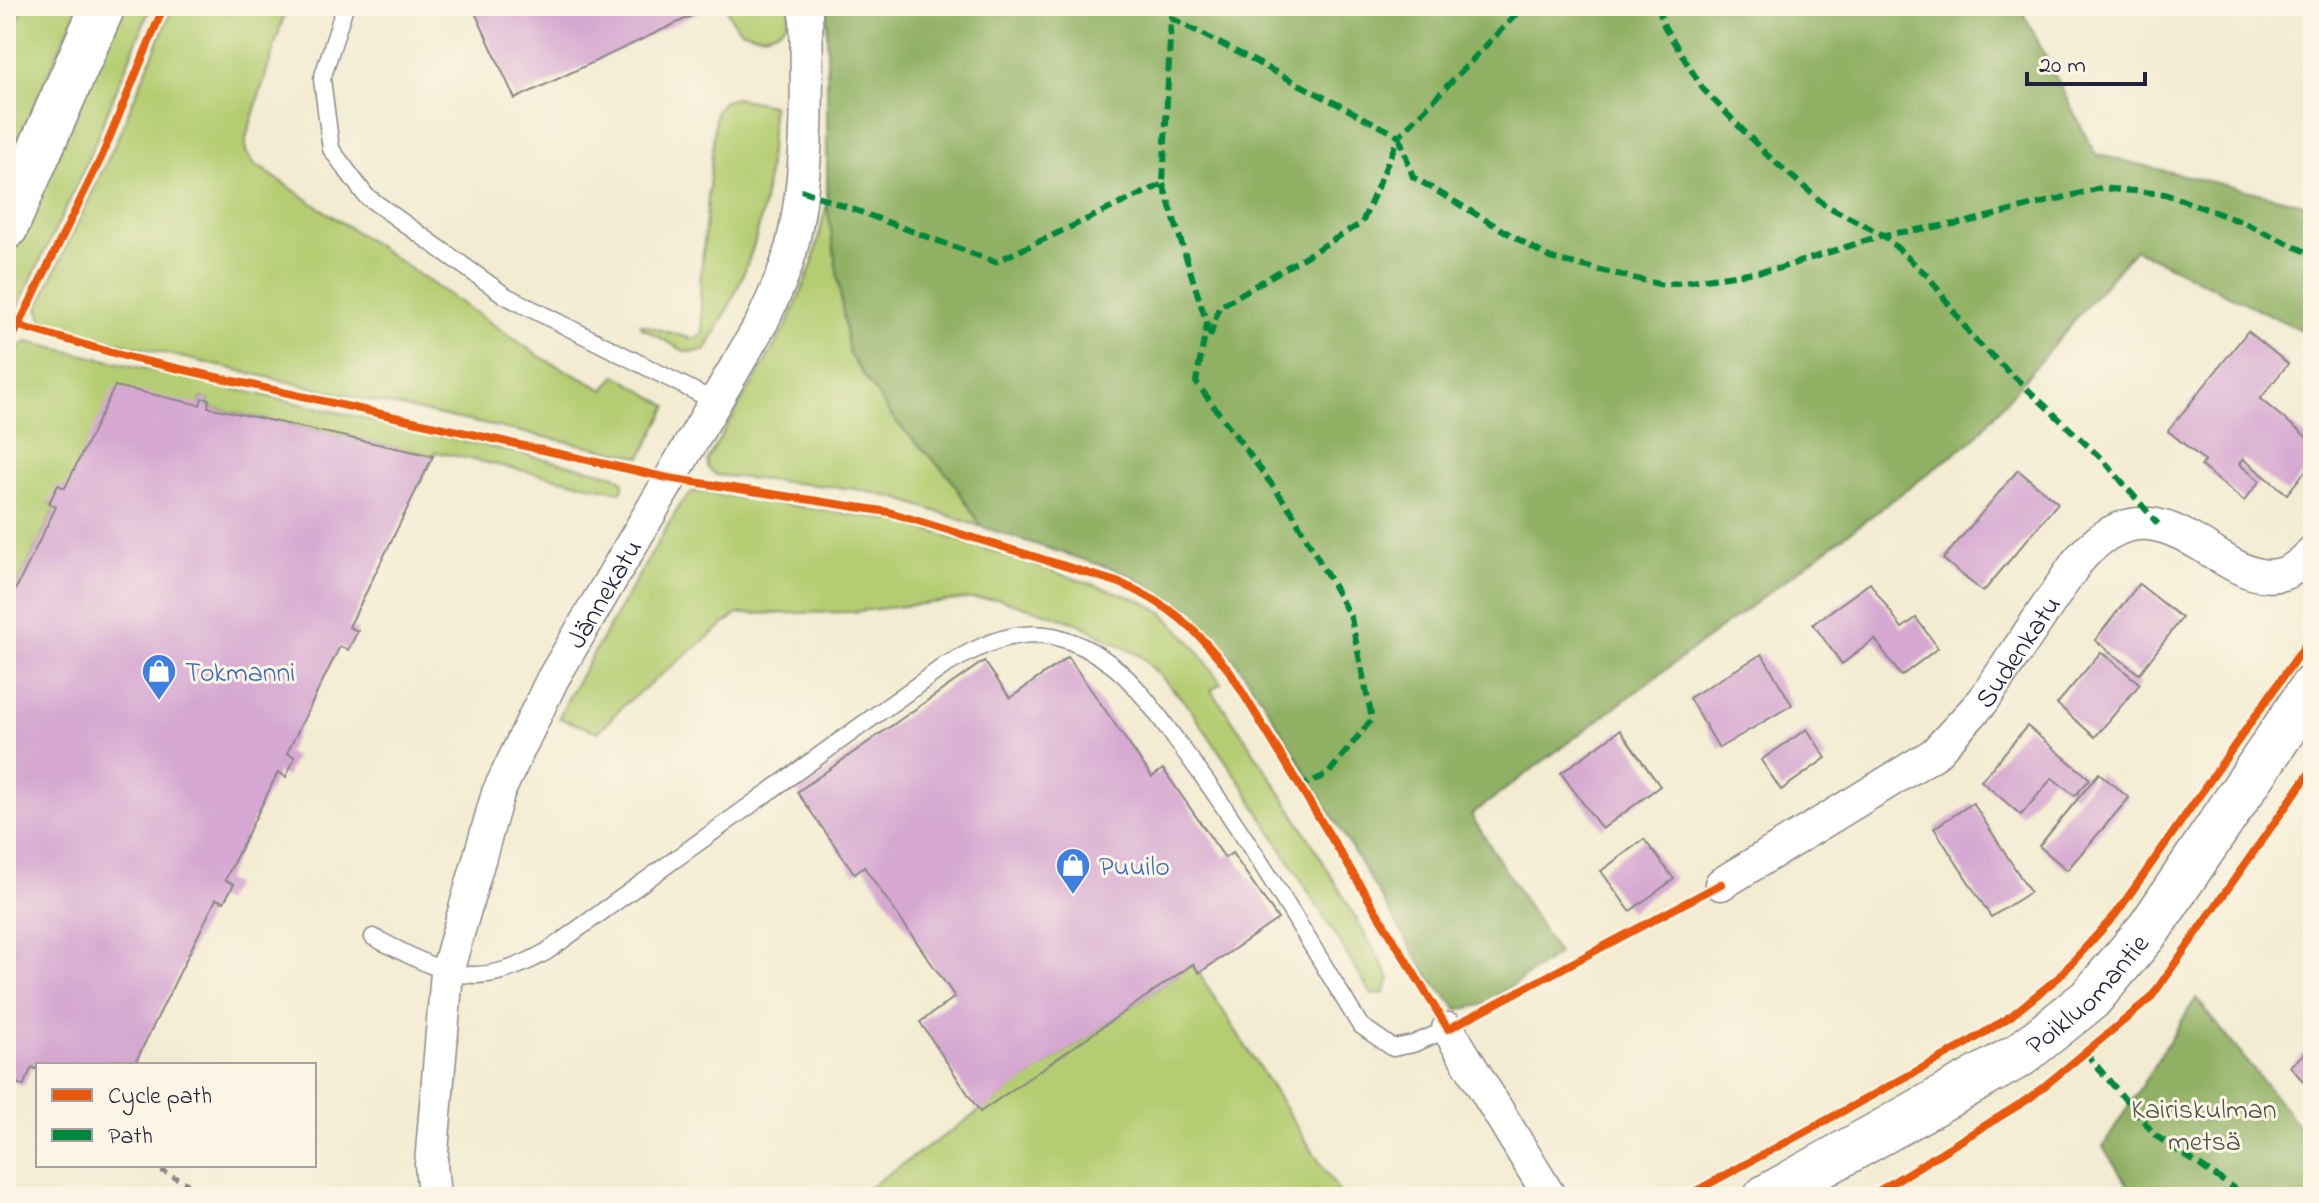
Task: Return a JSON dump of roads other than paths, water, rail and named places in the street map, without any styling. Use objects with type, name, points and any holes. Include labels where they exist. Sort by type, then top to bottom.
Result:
[{"type":"street","points":[[6,227],[103,6]]},
{"type":"street","name":"Jännekatu","points":[[434,1197],[431,1164],[447,972],[498,793],[552,680],[762,322],[793,242],[801,190],[806,6]]},
{"type":"street","name":"Sudenkatu","points":[[1721,884],[1934,754],[1983,701],[2077,562],[2094,542],[2112,529],[2132,522],[2158,524],[2180,531],[2227,564],[2251,574],[2276,574],[2300,567],[2313,551]]},
{"type":"street","name":"Poikluomantie","points":[[1766,1197],[2020,1055],[2090,999],[2149,929],[2313,686]]},
{"type":"street","points":[[1448,1029],[1550,1197]]},
{"type":"lane","points":[[345,6],[322,79],[331,149],[366,196],[506,296],[714,401]]},
{"type":"lane","points":[[373,937],[447,972],[474,977],[499,975],[546,952],[944,666],[981,645],[1015,634],[1051,636],[1082,646],[1115,667],[1160,718],[1228,809],[1360,1025],[1393,1048],[1413,1044],[1448,1029]]},
{"type":"place","name":"Tokmanni","points":[[159,702]]},
{"type":"place","name":"Puuilo","points":[[1073,896]]},
{"type":"park label","name":"Kairiskulman metsä","points":[[2204,1124]]}]
